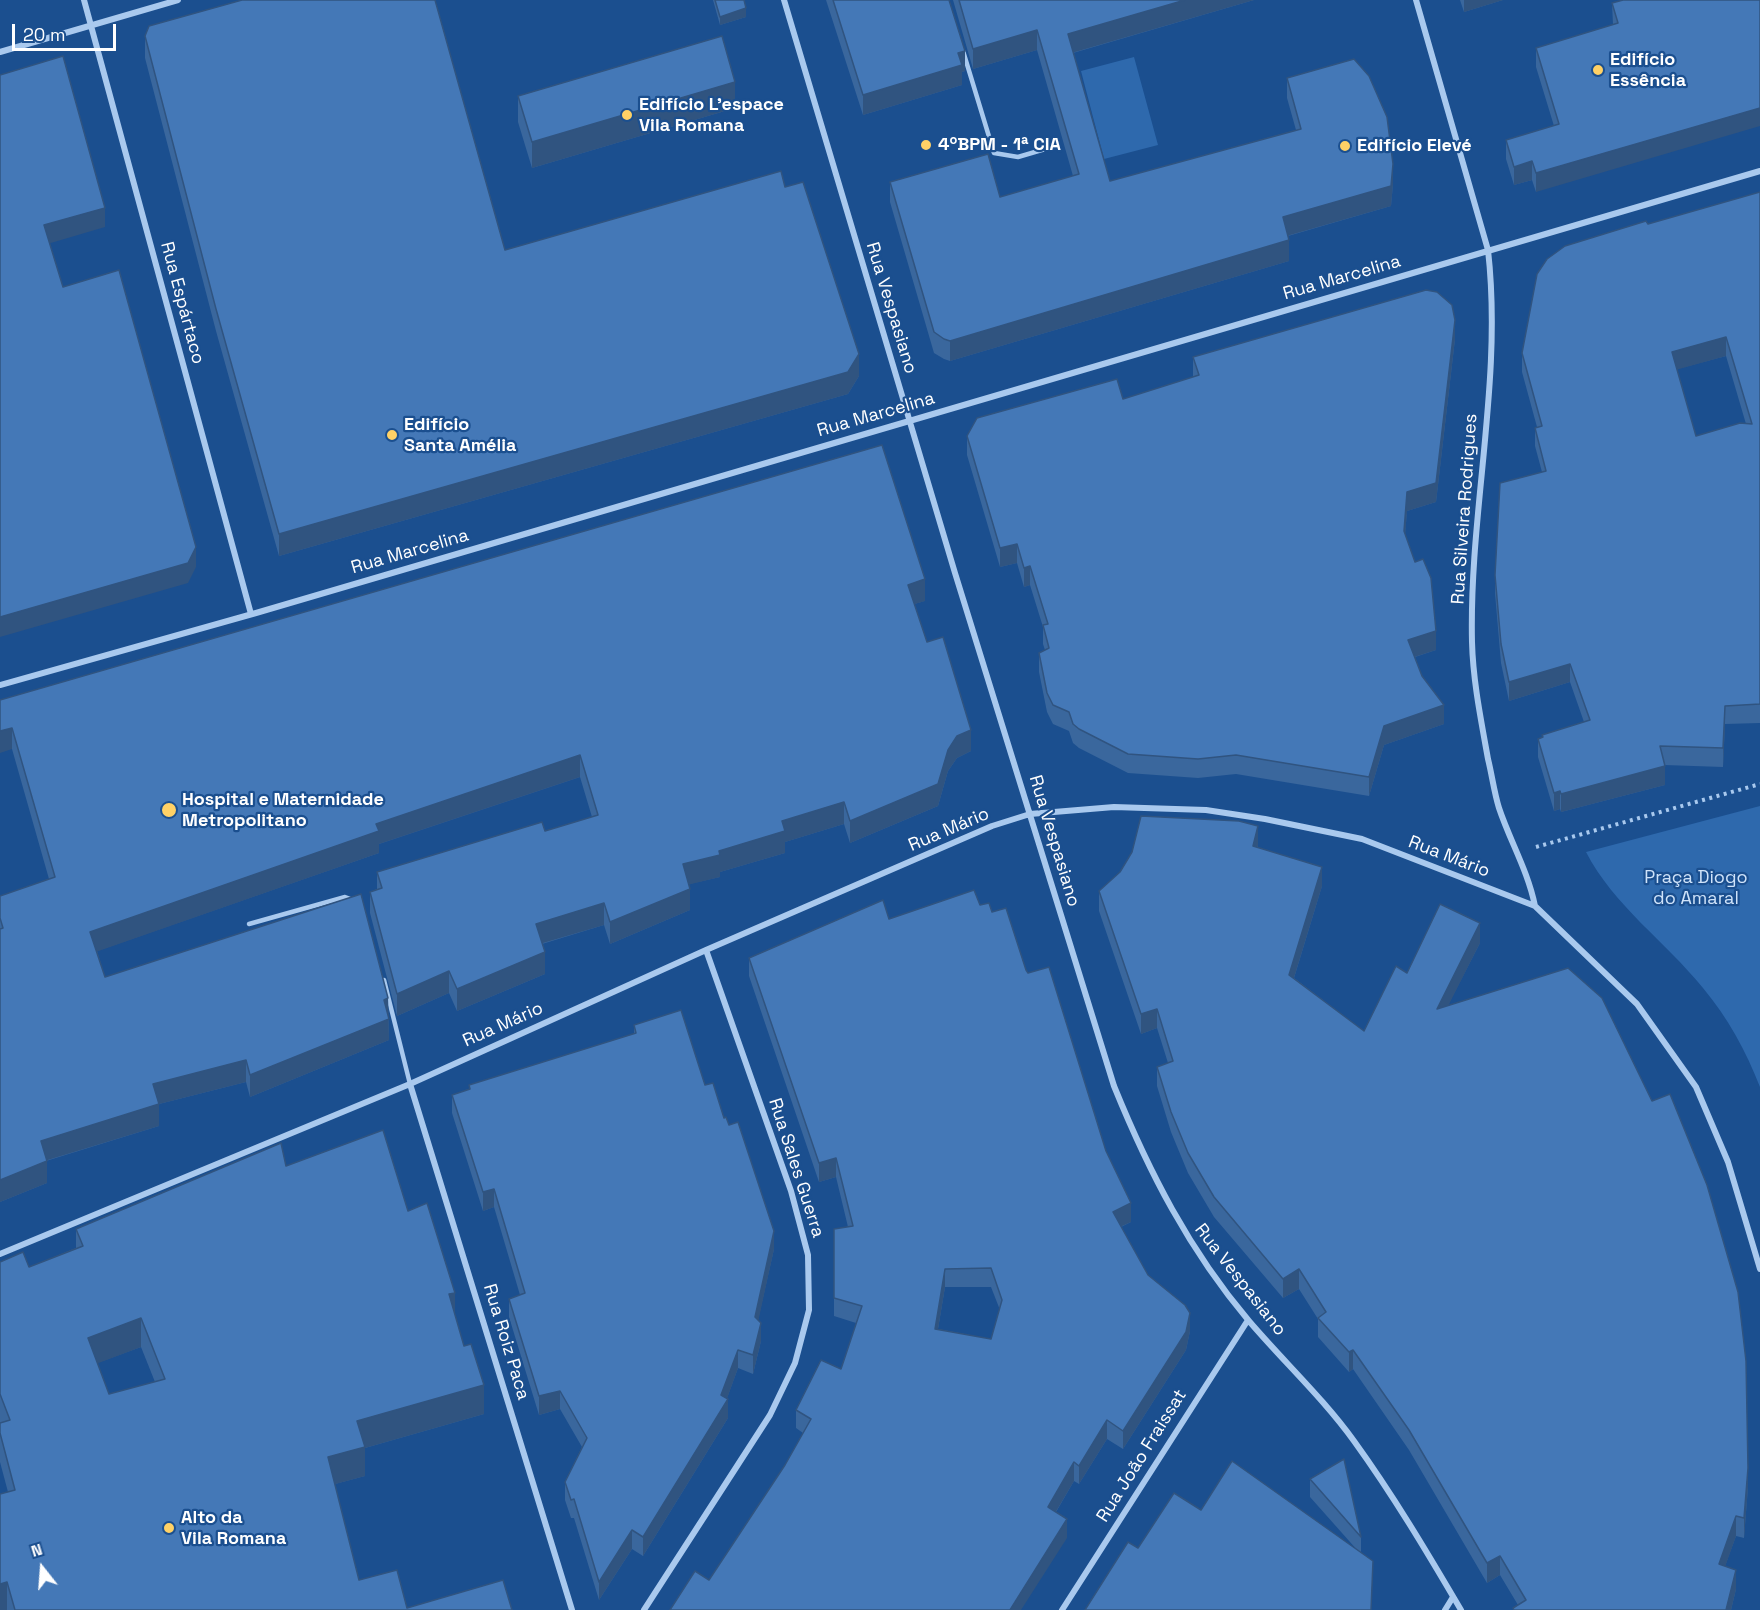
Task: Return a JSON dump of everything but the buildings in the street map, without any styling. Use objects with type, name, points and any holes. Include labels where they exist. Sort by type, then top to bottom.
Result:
[{"type":"street","name":"Rua Espártaco","points":[[84,0],[251,614]]},
{"type":"street","points":[[0,52],[178,0]]},
{"type":"street","name":"Rua Vespasiano","points":[[784,0],[909,421],[1114,1086],[1144,1159],[1178,1224],[1248,1320],[1315,1393],[1353,1440],[1424,1545],[1461,1610]]},
{"type":"street","name":"Rua Silveira Rodrigues","points":[[1416,0],[1488,250],[1492,291],[1491,335],[1485,433],[1473,555],[1472,643],[1479,711],[1498,806],[1516,853],[1529,878],[1535,906]]},
{"type":"street","name":"Rua Marcelina","points":[[0,685],[251,614],[1760,171]]},
{"type":"street","name":"Rua Mário","points":[[0,1254],[410,1084],[992,826],[1030,814],[1114,807],[1206,810],[1265,819],[1362,839],[1535,906],[1637,1004],[1696,1087],[1728,1162],[1760,1269]]},
{"type":"street","name":"Rua Sales Guerra","points":[[644,1610],[770,1415],[795,1363],[809,1310],[808,1255],[791,1191],[706,951]]},
{"type":"street","name":"Rua Roiz Paca","points":[[410,1084],[572,1610]]},
{"type":"street","name":"Rua João Fraissat","points":[[1062,1610],[1248,1320]]},
{"type":"street","points":[[1445,1610],[1453,1597]]},
{"type":"lane","points":[[961,44],[994,153],[1018,158],[1052,147]]},
{"type":"lane","points":[[249,924],[345,897],[363,905]]},
{"type":"lane","points":[[381,970],[410,1084]]},
{"type":"path","points":[[1516,853],[1760,784]]},
{"type":"green space","points":[[1134,57],[1158,145],[1104,159],[1081,71]]},
{"type":"green space","name":"Praça Diogo do Amaral","points":[[1760,806],[1760,1087],[1736,1035],[1712,999],[1625,906],[1586,852]]},
{"type":"place","name":"Edifício Essência","points":[[1598,70]]},
{"type":"place","name":"Edifício L'espace Vila Romana","points":[[627,115]]},
{"type":"place","name":"4ºBPM - 1ª CIA","points":[[926,145]]},
{"type":"place","name":"Edifício Elevé","points":[[1345,146]]},
{"type":"place","name":"Edifício Santa Amélia","points":[[392,435]]},
{"type":"place","name":"Hospital e Maternidade Metropolitano","points":[[169,810]]},
{"type":"place","name":"Alto da Vila Romana","points":[[169,1528]]}]
